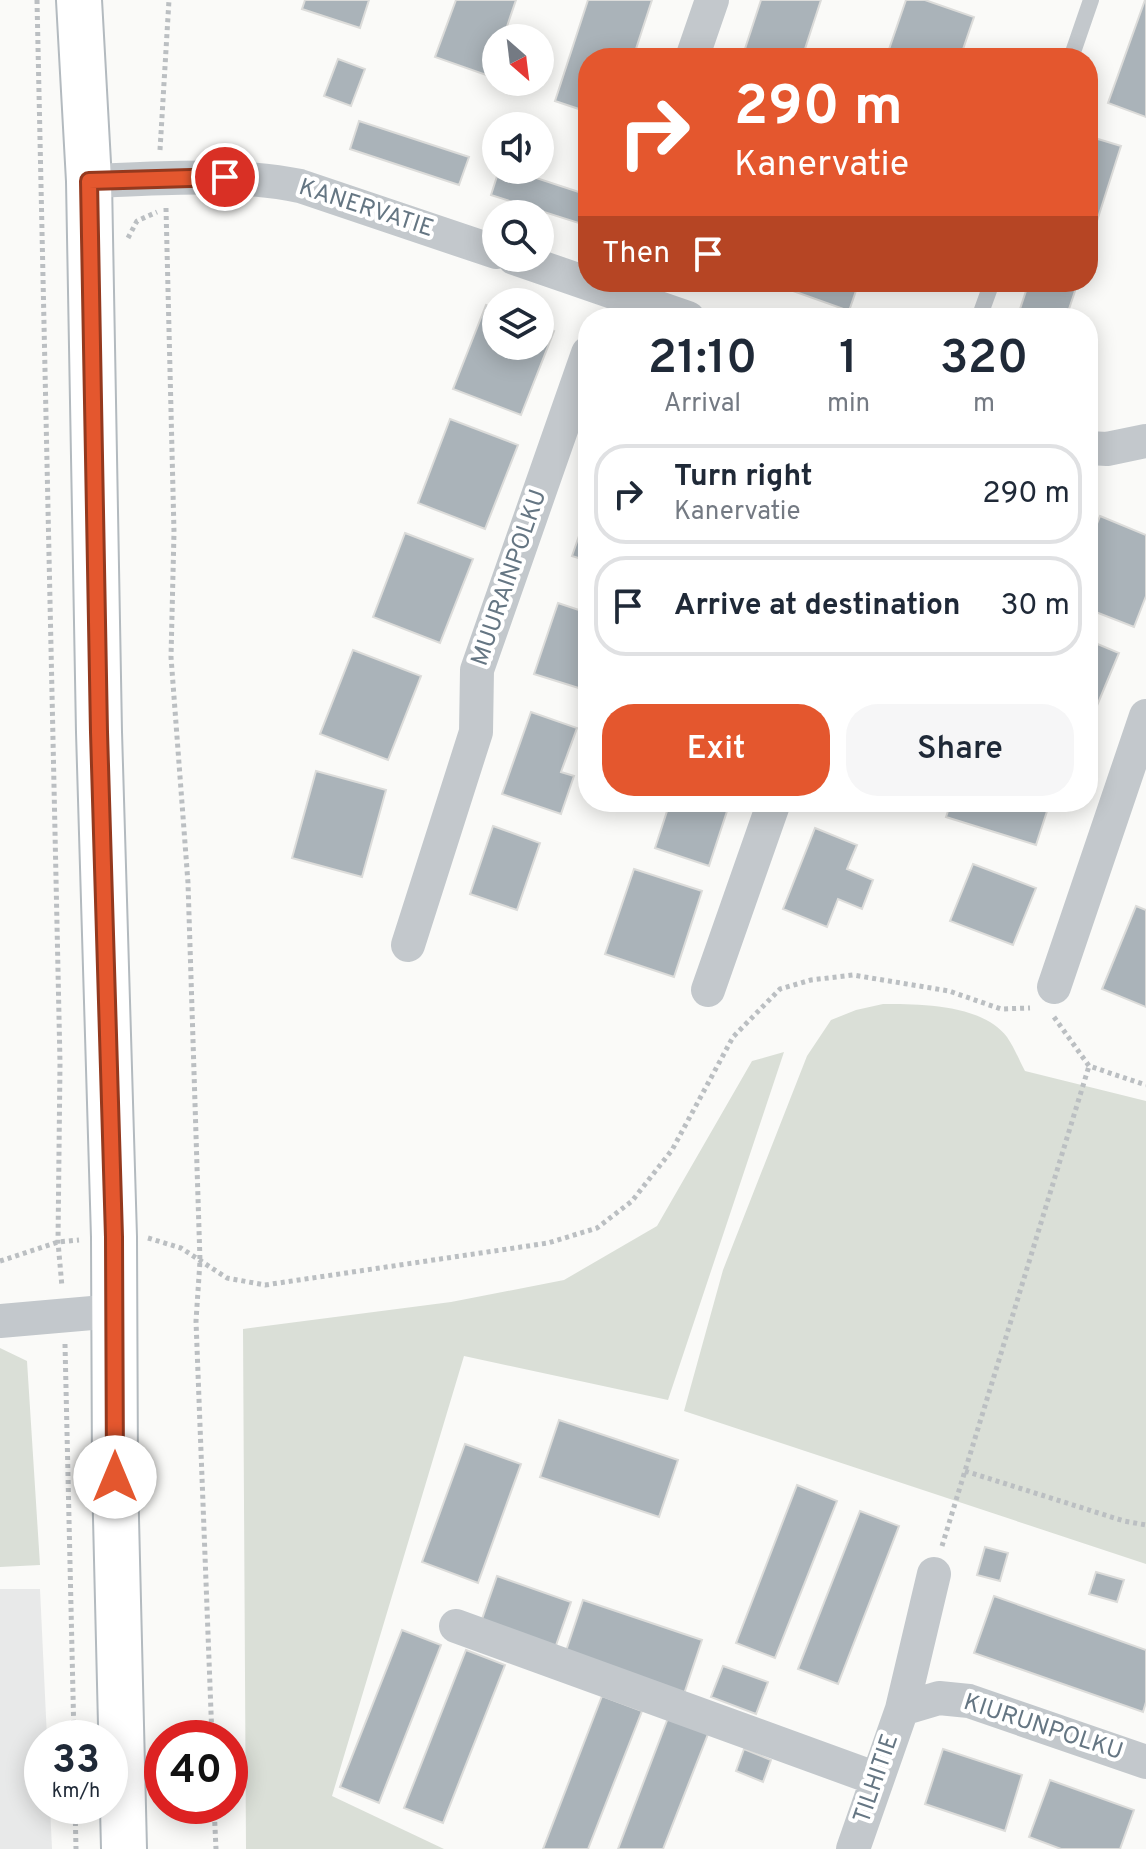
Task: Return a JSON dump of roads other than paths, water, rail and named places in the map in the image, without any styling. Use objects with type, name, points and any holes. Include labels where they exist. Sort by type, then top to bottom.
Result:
[{"type":"street","points":[[79,0],[89,181],[99,732],[114,1237],[115,1477],[124,1849]]},
{"type":"street","points":[[695,48],[712,0]]},
{"type":"street","name":"KANERVATIE","points":[[89,181],[162,194],[225,177],[270,180],[300,186],[482,247]]},
{"type":"street","points":[[547,272],[578,285]]},
{"type":"street","points":[[607,297],[649,308]]},
{"type":"street","name":"MUURAINPOLKU","points":[[408,945],[476,732],[477,670],[578,382]]},
{"type":"street","points":[[1098,449],[1146,441]]},
{"type":"street","points":[[1051,998],[1146,716]]},
{"type":"street","points":[[708,990],[770,812]]},
{"type":"street","points":[[0,1321],[115,1311]]},
{"type":"street","name":"TILHITIE","points":[[853,1849],[902,1709],[934,1574]]},
{"type":"street","points":[[456,1626],[877,1779]]},
{"type":"street","name":"TILHITIE","points":[[902,1709],[939,1698]]},
{"type":"street","name":"KIURUNPOLKU","points":[[939,1698],[969,1701],[1146,1762]]},
{"type":"lane","points":[[1074,48],[1091,0]]}]
